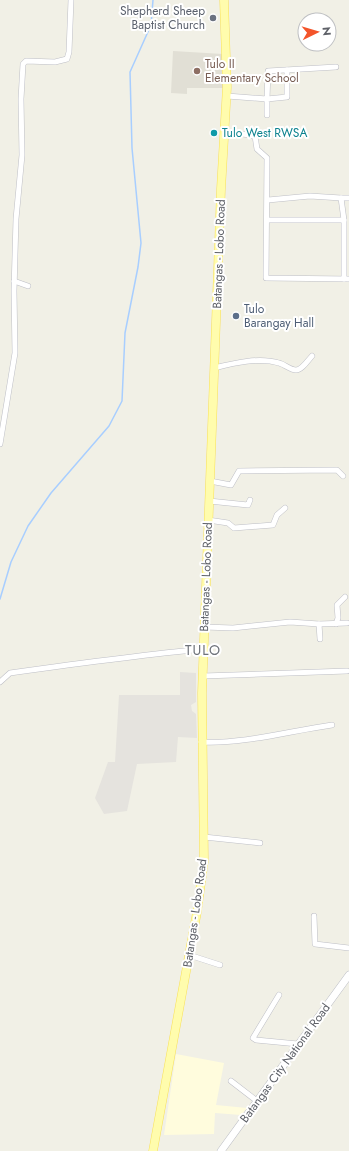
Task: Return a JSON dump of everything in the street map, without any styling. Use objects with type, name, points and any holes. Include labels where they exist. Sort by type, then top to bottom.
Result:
[{"type":"main road","name":"Batangas - Lobo Road","points":[[153,1151],[201,885],[204,837],[201,742],[204,627],[224,131],[227,96],[224,0]]},
{"type":"street","points":[[0,444],[15,353],[14,281],[16,218],[22,155],[21,109],[23,64],[26,61],[55,62],[67,59],[69,52],[71,0]]},
{"type":"street","points":[[267,115],[267,71],[336,67]]},
{"type":"street","points":[[227,96],[267,99],[287,97],[287,70]]},
{"type":"street","points":[[224,131],[256,136],[256,148],[267,158],[268,200],[266,278],[346,279],[344,220],[341,198]]},
{"type":"street","points":[[268,200],[310,196],[349,198]]},
{"type":"street","points":[[267,220],[344,220]]},
{"type":"street","points":[[14,281],[23,286],[28,286]]},
{"type":"street","points":[[214,368],[235,363],[265,362],[278,363],[296,370],[299,369],[312,356]]},
{"type":"street","points":[[210,482],[231,485],[239,470],[337,470],[343,476]]},
{"type":"street","points":[[209,501],[248,505],[250,500]]},
{"type":"street","points":[[208,520],[228,523],[234,528],[273,525],[277,515],[285,508]]},
{"type":"street","points":[[336,624],[338,618],[338,604],[345,597]]},
{"type":"street","points":[[204,627],[233,628],[290,622],[318,624],[347,623]]},
{"type":"street","points":[[318,624],[320,639]]},
{"type":"street","points":[[0,682],[10,673],[135,656],[204,649]]},
{"type":"street","points":[[203,676],[347,671]]},
{"type":"street","points":[[201,742],[220,743],[332,725]]},
{"type":"street","points":[[204,837],[260,843]]},
{"type":"street","points":[[314,916],[315,944],[349,948]]},
{"type":"street","points":[[189,955],[220,965]]},
{"type":"street","name":"Batangas City National Road","points":[[221,1151],[349,975]]},
{"type":"street","points":[[279,995],[253,1038],[256,1040],[298,1044]]},
{"type":"street","points":[[231,1081],[257,1101]]},
{"type":"shaded area","name":"Tulo II Elementary School","points":[[173,51],[223,54],[223,88],[187,88],[187,94],[171,93]]},
{"type":"shaded area","points":[[180,672],[196,673],[196,702],[191,705],[192,711],[196,714],[197,738],[178,737],[176,762],[137,764],[127,811],[104,814],[95,798],[108,762],[115,762],[119,695],[180,695]]},
{"type":"shaded area","points":[[176,1054],[224,1063],[216,1105],[247,1108],[241,1115],[215,1113],[214,1134],[164,1135]]},
{"type":"waterway","points":[[0,599],[11,562],[28,526],[51,493],[109,426],[122,401],[125,333],[138,267],[141,243],[132,148],[130,72],[151,25],[153,0]]},
{"type":"place","name":"Shepherd Sheep Baptist Church","points":[[213,18]]},
{"type":"place","name":"Tulo II Elementary School","points":[[197,71]]},
{"type":"place","name":"Tulo West RWSA","points":[[214,133]]},
{"type":"place","name":"Tulo Barangay Hall","points":[[236,316]]},
{"type":"district","name":"TULO","points":[[203,650]]}]
